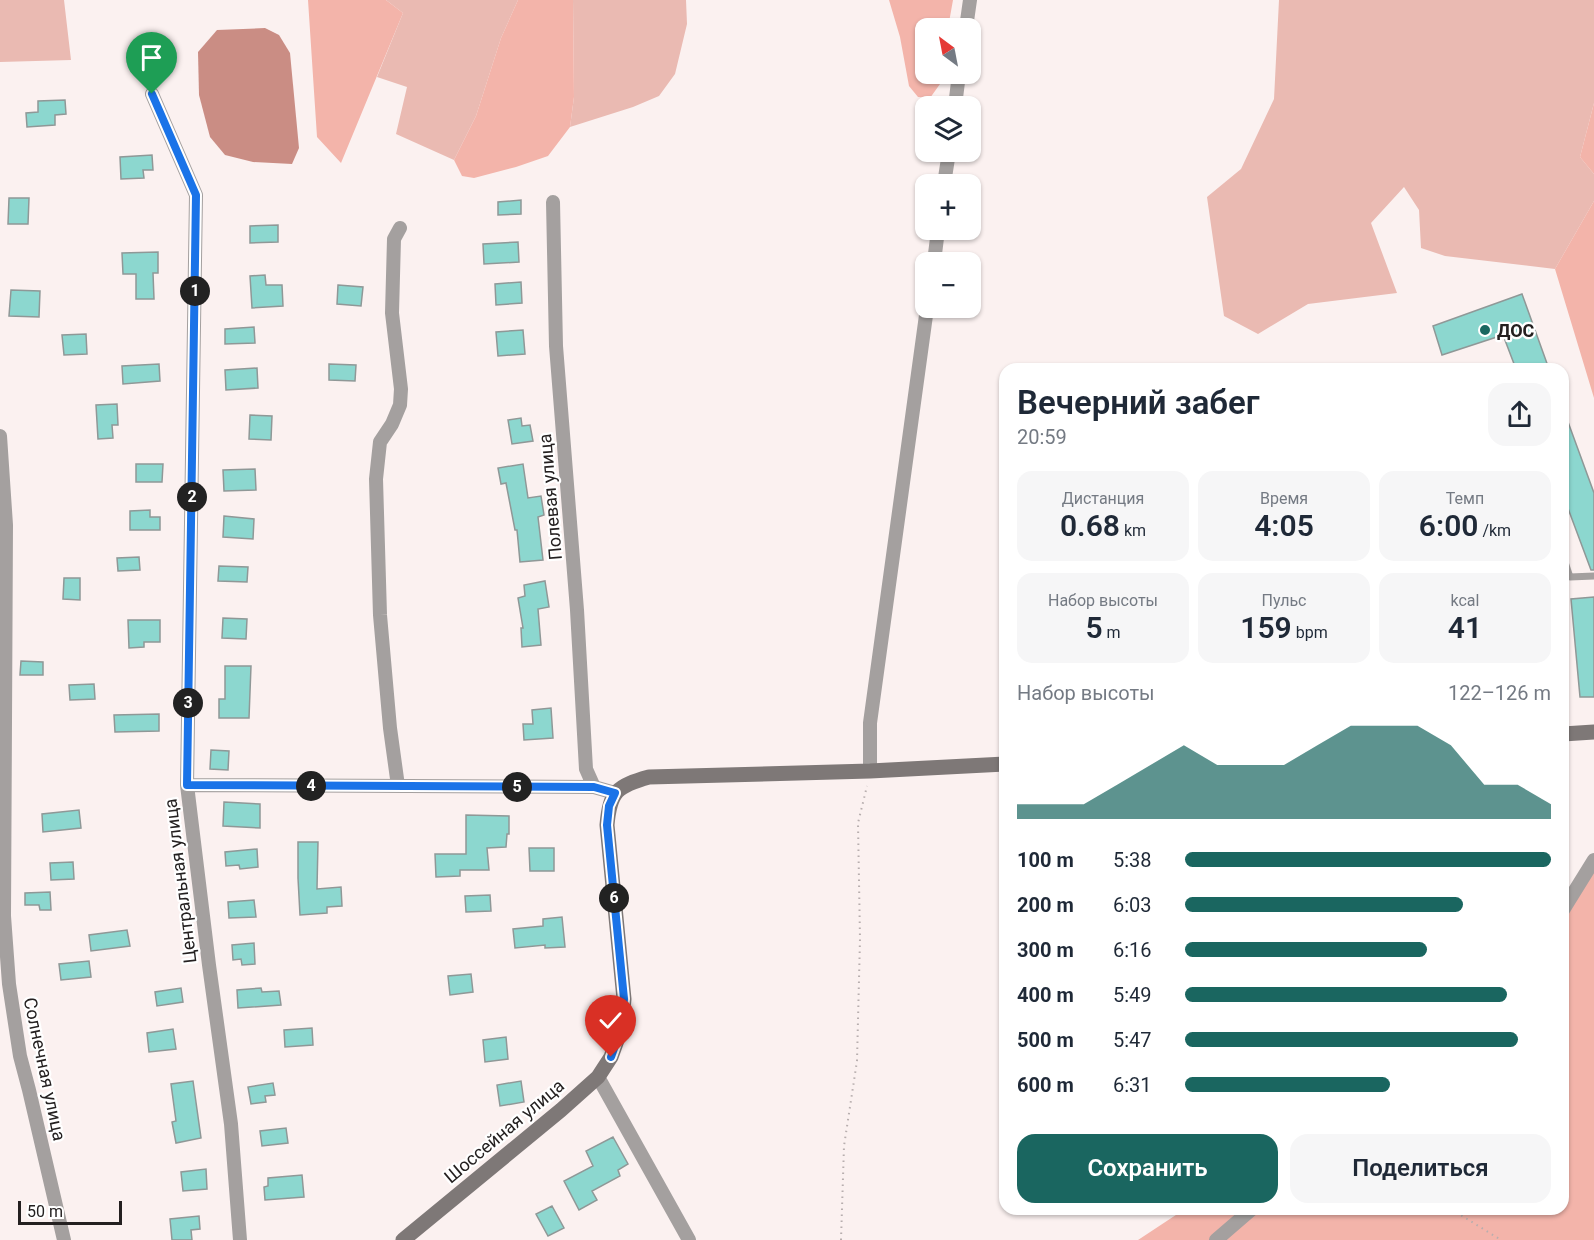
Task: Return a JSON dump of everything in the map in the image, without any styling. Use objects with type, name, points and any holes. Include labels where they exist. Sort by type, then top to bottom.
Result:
[{"type":"main road","points":[[1569,734],[1594,732]]},
{"type":"main road","points":[[615,793],[627,783],[649,777],[870,771],[999,764]]},
{"type":"main road","name":"Шоссейная улица","points":[[403,1240],[561,1110],[598,1077],[611,1057],[621,1029],[624,999],[607,825],[609,806],[615,793]]},
{"type":"street","points":[[967,18],[970,0]]},
{"type":"street","name":"Центральная улица","points":[[152,94],[196,195],[187,785],[208,964],[231,1124],[240,1240]]},
{"type":"street","name":"Полевая улица","points":[[553,202],[556,346],[577,610],[586,769],[594,787]]},
{"type":"street","points":[[398,786],[390,728],[380,615],[376,479],[380,442],[392,424],[400,405],[401,389],[392,313],[394,239],[400,228]]},
{"type":"street","points":[[870,771],[870,723],[926,318]]},
{"type":"street","name":"Солнечная улица","points":[[0,436],[6,525],[4,916],[9,984],[20,1056],[64,1240]]},
{"type":"street","points":[[187,785],[594,787],[615,793]]},
{"type":"street","points":[[1569,900],[1594,860]]},
{"type":"street","points":[[598,1077],[689,1240]]},
{"type":"street","points":[[1216,1240],[1245,1215]]},
{"type":"lane","points":[[1569,574],[1570,577],[1594,576]]},
{"type":"path","points":[[841,1240],[844,1146],[857,1061],[860,939],[858,823],[870,771]]},
{"type":"path","points":[[1461,1215],[1501,1240]]},
{"type":"shaded area","points":[[0,0],[64,0],[71,60],[0,62]]},
{"type":"shaded area","points":[[308,0],[386,0],[403,13],[341,163],[317,137]]},
{"type":"shaded area","points":[[386,0],[518,0],[501,38],[476,116],[454,160],[396,134],[407,87],[377,77],[403,13]]},
{"type":"shaded area","points":[[518,0],[573,0],[574,97],[570,127],[548,156],[474,178],[462,176],[454,160],[476,116],[501,38]]},
{"type":"shaded area","points":[[573,0],[686,0],[687,24],[675,74],[659,96],[633,107],[570,127],[574,97]]},
{"type":"shaded area","points":[[889,0],[953,0],[950,18],[915,18],[915,84],[940,84],[931,96],[917,96],[909,86],[900,37]]},
{"type":"shaded area","points":[[1279,0],[1594,0],[1594,103],[1580,157],[1594,174],[1594,201],[1555,269],[1445,256],[1421,248],[1419,210],[1404,187],[1371,223],[1397,293],[1308,304],[1258,334],[1224,316],[1207,197],[1241,169],[1274,99]]},
{"type":"shaded area","points":[[265,28],[279,35],[290,53],[299,148],[292,164],[253,162],[225,155],[210,137],[199,95],[198,52],[217,30]]},
{"type":"shaded area","points":[[1594,103],[1594,174],[1580,157]]},
{"type":"shaded area","points":[[1594,201],[1594,398],[1555,269]]},
{"type":"shaded area","points":[[1594,870],[1594,1240],[1138,1240],[1176,1215],[1569,1215],[1569,913]]},
{"type":"building","points":[[65,100],[66,114],[55,115],[55,125],[27,127],[26,113],[38,112],[38,101]]},
{"type":"building","points":[[152,155],[153,170],[143,170],[144,178],[121,179],[120,157]]},
{"type":"building","points":[[9,198],[29,198],[28,224],[8,224]]},
{"type":"building","points":[[521,200],[521,214],[498,215],[498,202]]},
{"type":"building","points":[[278,225],[278,242],[250,243],[250,226]]},
{"type":"building","points":[[518,242],[519,262],[484,264],[483,244]]},
{"type":"building","points":[[158,252],[158,273],[153,273],[154,299],[136,299],[136,274],[123,274],[122,253]]},
{"type":"building","points":[[265,275],[266,285],[282,285],[283,306],[252,308],[250,276]]},
{"type":"building","points":[[521,282],[522,303],[496,305],[495,284]]},
{"type":"building","points":[[338,285],[363,287],[361,306],[337,304]]},
{"type":"building","points":[[11,290],[40,291],[39,317],[9,316]]},
{"type":"building","name":"ДОС","points":[[1522,294],[1547,363],[1514,363],[1503,335],[1442,355],[1433,326]]},
{"type":"building","points":[[254,327],[255,343],[225,344],[225,329]]},
{"type":"building","points":[[523,330],[525,354],[498,356],[496,332]]},
{"type":"building","points":[[86,334],[87,354],[64,355],[62,335]]},
{"type":"building","points":[[159,364],[160,381],[123,384],[122,366]]},
{"type":"building","points":[[329,364],[356,365],[355,381],[329,380]]},
{"type":"building","points":[[257,368],[258,388],[226,390],[225,370]]},
{"type":"building","points":[[117,404],[118,425],[112,425],[113,438],[98,439],[96,405]]},
{"type":"building","points":[[250,415],[272,416],[271,440],[249,439]]},
{"type":"building","points":[[521,418],[522,426],[530,425],[533,441],[512,444],[508,420]]},
{"type":"building","points":[[1569,425],[1594,493],[1594,570],[1591,570],[1569,511]]},
{"type":"building","points":[[136,464],[163,464],[162,482],[136,482]]},
{"type":"building","points":[[523,464],[528,498],[541,496],[544,515],[538,517],[543,560],[520,562],[517,530],[515,530],[506,483],[501,484],[498,468]]},
{"type":"building","points":[[255,469],[256,490],[224,491],[223,470]]},
{"type":"building","points":[[150,510],[150,517],[160,517],[160,530],[130,530],[130,511]]},
{"type":"building","points":[[224,516],[254,519],[253,539],[223,537]]},
{"type":"building","points":[[139,557],[140,570],[118,571],[117,558]]},
{"type":"building","points":[[219,566],[248,567],[247,582],[218,581]]},
{"type":"building","points":[[64,578],[80,578],[80,600],[63,599]]},
{"type":"building","points":[[545,581],[549,607],[538,609],[541,645],[522,647],[521,628],[523,628],[518,598],[525,596],[524,585]]},
{"type":"building","points":[[1594,597],[1594,697],[1580,697],[1571,599]]},
{"type":"building","points":[[223,618],[247,619],[246,639],[222,638]]},
{"type":"building","points":[[128,620],[160,620],[160,642],[144,642],[144,647],[129,648]]},
{"type":"building","points":[[21,661],[43,662],[43,675],[20,675]]},
{"type":"building","points":[[225,666],[251,666],[249,718],[219,718],[219,699],[225,699]]},
{"type":"building","points":[[94,684],[95,699],[70,700],[69,685]]},
{"type":"building","points":[[551,708],[553,738],[524,740],[523,724],[533,724],[532,710]]},
{"type":"building","points":[[159,714],[159,731],[115,732],[114,715]]},
{"type":"building","points":[[211,750],[229,751],[228,770],[210,769]]},
{"type":"building","points":[[224,802],[260,804],[260,828],[223,826]]},
{"type":"building","points":[[79,810],[81,828],[43,832],[42,814]]},
{"type":"building","points":[[466,815],[509,816],[506,847],[487,848],[489,870],[460,870],[460,876],[436,877],[435,854],[466,854]]},
{"type":"building","points":[[298,842],[318,842],[317,889],[341,887],[342,906],[327,907],[327,913],[300,915]]},
{"type":"building","points":[[529,848],[554,848],[554,871],[530,871]]},
{"type":"building","points":[[257,849],[258,867],[240,869],[239,865],[226,866],[225,852]]},
{"type":"building","points":[[73,862],[74,879],[51,880],[50,863]]},
{"type":"building","points":[[50,892],[51,910],[40,910],[39,905],[25,905],[25,893]]},
{"type":"building","points":[[490,895],[491,911],[466,912],[465,896]]},
{"type":"building","points":[[254,900],[256,917],[229,918],[228,902]]},
{"type":"building","points":[[562,917],[565,947],[545,948],[545,945],[515,948],[513,929],[543,926],[543,919]]},
{"type":"building","points":[[127,930],[130,946],[91,951],[89,935]]},
{"type":"building","points":[[254,943],[255,964],[242,965],[241,959],[233,960],[232,945]]},
{"type":"building","points":[[89,961],[91,977],[61,980],[59,964]]},
{"type":"building","points":[[471,974],[473,992],[450,995],[448,976]]},
{"type":"building","points":[[181,988],[183,1002],[157,1006],[155,992]]},
{"type":"building","points":[[261,988],[262,992],[279,991],[281,1005],[238,1008],[237,990]]},
{"type":"building","points":[[312,1028],[313,1045],[285,1047],[284,1030]]},
{"type":"building","points":[[173,1029],[176,1049],[149,1052],[147,1033]]},
{"type":"building","points":[[506,1037],[508,1059],[485,1062],[483,1040]]},
{"type":"building","points":[[193,1081],[201,1138],[176,1143],[172,1122],[176,1121],[171,1084]]},
{"type":"building","points":[[521,1081],[524,1102],[500,1106],[497,1085]]},
{"type":"building","points":[[273,1083],[275,1095],[265,1096],[266,1102],[251,1104],[248,1087]]},
{"type":"building","points":[[286,1128],[288,1143],[262,1146],[260,1131]]},
{"type":"building","points":[[613,1137],[628,1164],[618,1170],[620,1176],[592,1191],[597,1200],[579,1210],[564,1181],[593,1166],[586,1151]]},
{"type":"building","points":[[206,1169],[207,1189],[183,1191],[181,1172]]},
{"type":"building","points":[[302,1175],[304,1197],[265,1200],[264,1187],[268,1186],[268,1178]]},
{"type":"building","points":[[552,1206],[564,1228],[548,1236],[536,1214]]},
{"type":"building","points":[[199,1216],[200,1229],[191,1230],[192,1240],[172,1240],[170,1219]]},
{"type":"place","name":"ДОС","points":[[1485,330]]},
{"type":"route","points":[[152,94],[196,195],[187,785],[594,787],[615,793],[609,806],[607,825],[624,999],[621,1029],[611,1057]]}]
